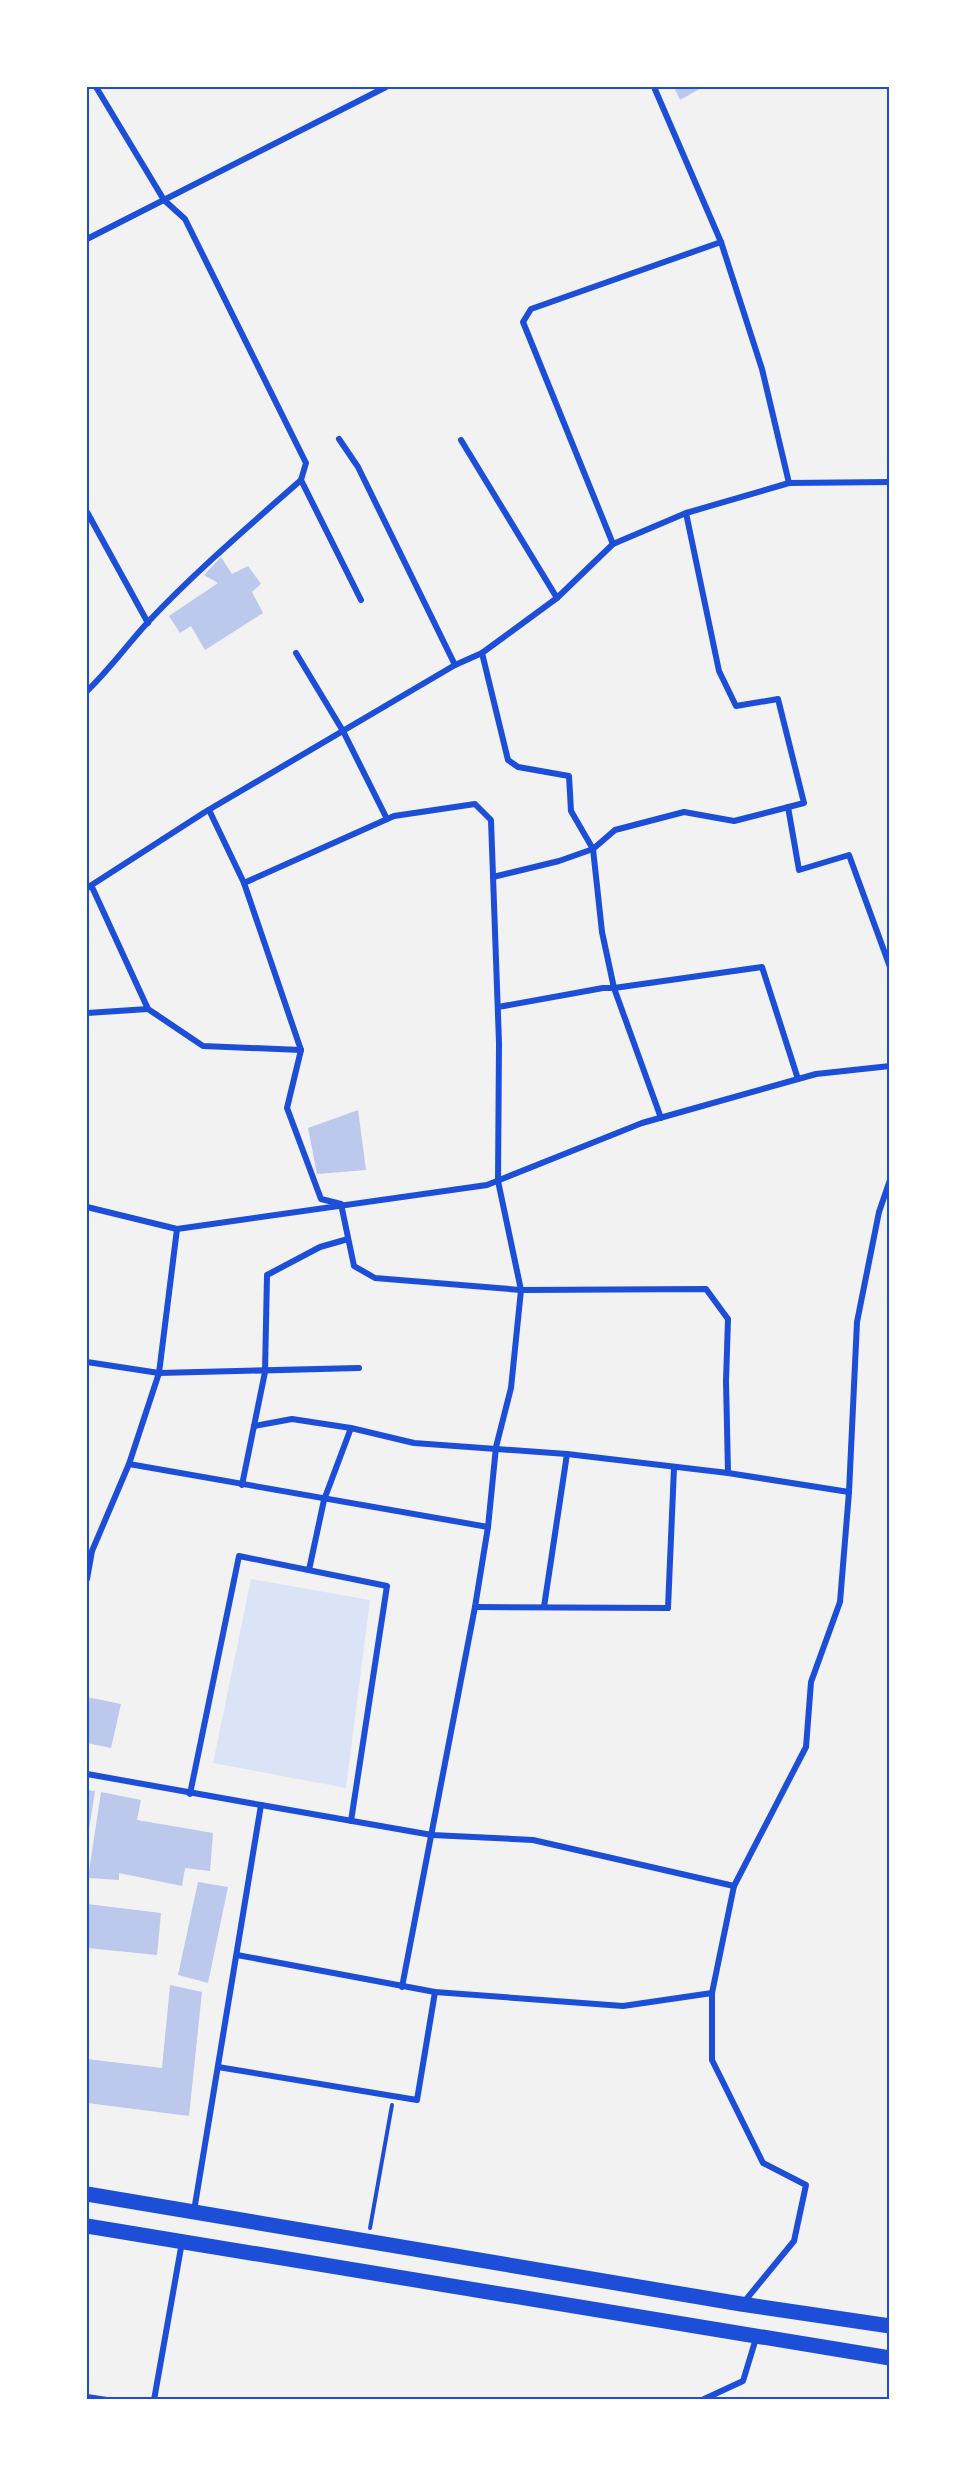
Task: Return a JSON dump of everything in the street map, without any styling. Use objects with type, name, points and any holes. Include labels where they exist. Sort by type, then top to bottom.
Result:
[{"type":"main road","points":[[87,2194],[741,2304],[890,2326]]},
{"type":"main road","points":[[87,2226],[757,2334],[890,2358]]},
{"type":"street","points":[[87,691],[108,671],[147,623],[200,570],[301,480],[306,463],[185,219],[164,200],[96,87]]},
{"type":"street","points":[[87,239],[386,87]]},
{"type":"street","points":[[654,87],[721,242],[762,369],[789,483]]},
{"type":"street","points":[[613,544],[524,322],[531,309],[721,242]]},
{"type":"street","points":[[339,439],[358,467],[455,665]]},
{"type":"street","points":[[461,440],[556,598]]},
{"type":"street","points":[[301,480],[361,600]]},
{"type":"street","points":[[301,1050],[203,1046],[148,1009],[89,887],[209,810],[455,665],[482,653],[556,598],[613,544],[686,513],[789,483],[890,482]]},
{"type":"street","points":[[87,512],[147,623]]},
{"type":"street","points":[[493,877],[559,861],[593,849],[615,830],[684,812],[734,821],[804,803],[778,699],[736,706],[719,671],[686,513]]},
{"type":"street","points":[[296,653],[343,731],[387,819]]},
{"type":"street","points":[[482,653],[507,760],[518,767],[569,776],[571,811],[593,849],[602,932],[614,988],[661,1118]]},
{"type":"street","points":[[244,883],[394,816],[475,804],[491,820],[498,1007],[498,1180],[521,1290],[512,1388],[496,1447],[488,1527],[475,1606],[402,1987]]},
{"type":"street","points":[[788,807],[799,870],[849,855],[890,967]]},
{"type":"street","points":[[209,810],[244,883],[301,1050],[287,1108],[321,1199],[341,1204]]},
{"type":"street","points":[[498,1007],[603,988],[762,967],[798,1079]]},
{"type":"street","points":[[87,1013],[148,1009]]},
{"type":"street","points":[[87,1207],[177,1229],[487,1185],[642,1123],[816,1074],[890,1066]]},
{"type":"street","points":[[741,2304],[794,2241],[806,2185],[763,2163],[712,2060],[712,1993],[734,1886],[806,1747],[811,1682],[840,1602],[849,1492],[857,1322],[879,1212],[890,1180]]},
{"type":"street","points":[[341,1204],[354,1266],[375,1278],[521,1290],[706,1289],[728,1319],[726,1381],[728,1473]]},
{"type":"street","points":[[87,1579],[93,1551],[129,1464],[159,1373],[177,1229]]},
{"type":"street","points":[[242,1485],[265,1372],[267,1275],[320,1246],[348,1239]]},
{"type":"street","points":[[87,1362],[159,1373],[359,1368]]},
{"type":"street","points":[[254,1426],[292,1419],[351,1428],[414,1443],[496,1447],[567,1454],[728,1473],[849,1492]]},
{"type":"street","points":[[309,1570],[324,1500],[351,1428]]},
{"type":"street","points":[[544,1607],[567,1454]]},
{"type":"street","points":[[129,1464],[488,1527]]},
{"type":"street","points":[[475,1606],[668,1608],[674,1468]]},
{"type":"street","points":[[190,1794],[240,1556],[387,1586],[351,1821]]},
{"type":"street","points":[[87,1774],[432,1835],[533,1840],[734,1886]]},
{"type":"street","points":[[194,2212],[261,1805]]},
{"type":"street","points":[[237,1955],[435,1992],[623,2006],[712,1993]]},
{"type":"street","points":[[218,2067],[417,2100],[435,1992]]},
{"type":"street","points":[[154,2400],[182,2242]]},
{"type":"street","points":[[702,2400],[743,2381],[757,2334]]},
{"type":"street","points":[[87,2397],[107,2400]]},
{"type":"path","points":[[368,2241],[393,2095]]},
{"type":"shaded area","points":[[251,1579],[370,1600],[346,1788],[213,1763]]},
{"type":"building","points":[[674,87],[703,87],[680,100]]},
{"type":"building","points":[[221,557],[232,574],[248,566],[261,584],[252,592],[263,613],[205,650],[191,626],[180,633],[169,616],[218,583],[204,575]]},
{"type":"building","points":[[358,1110],[366,1170],[317,1174],[308,1128]]},
{"type":"building","points":[[87,1697],[121,1704],[111,1748],[87,1743]]},
{"type":"building","points":[[87,1790],[95,1791],[88,1836],[87,1836]]},
{"type":"building","points":[[101,1792],[141,1800],[137,1820],[213,1833],[210,1871],[185,1868],[182,1886],[119,1873],[119,1880],[88,1878]]},
{"type":"building","points":[[198,1882],[228,1887],[208,1983],[178,1975]]},
{"type":"building","points":[[87,1904],[161,1913],[157,1955],[87,1948]]},
{"type":"building","points":[[170,1985],[202,1992],[189,2116],[87,2103],[87,2059],[162,2068]]}]
